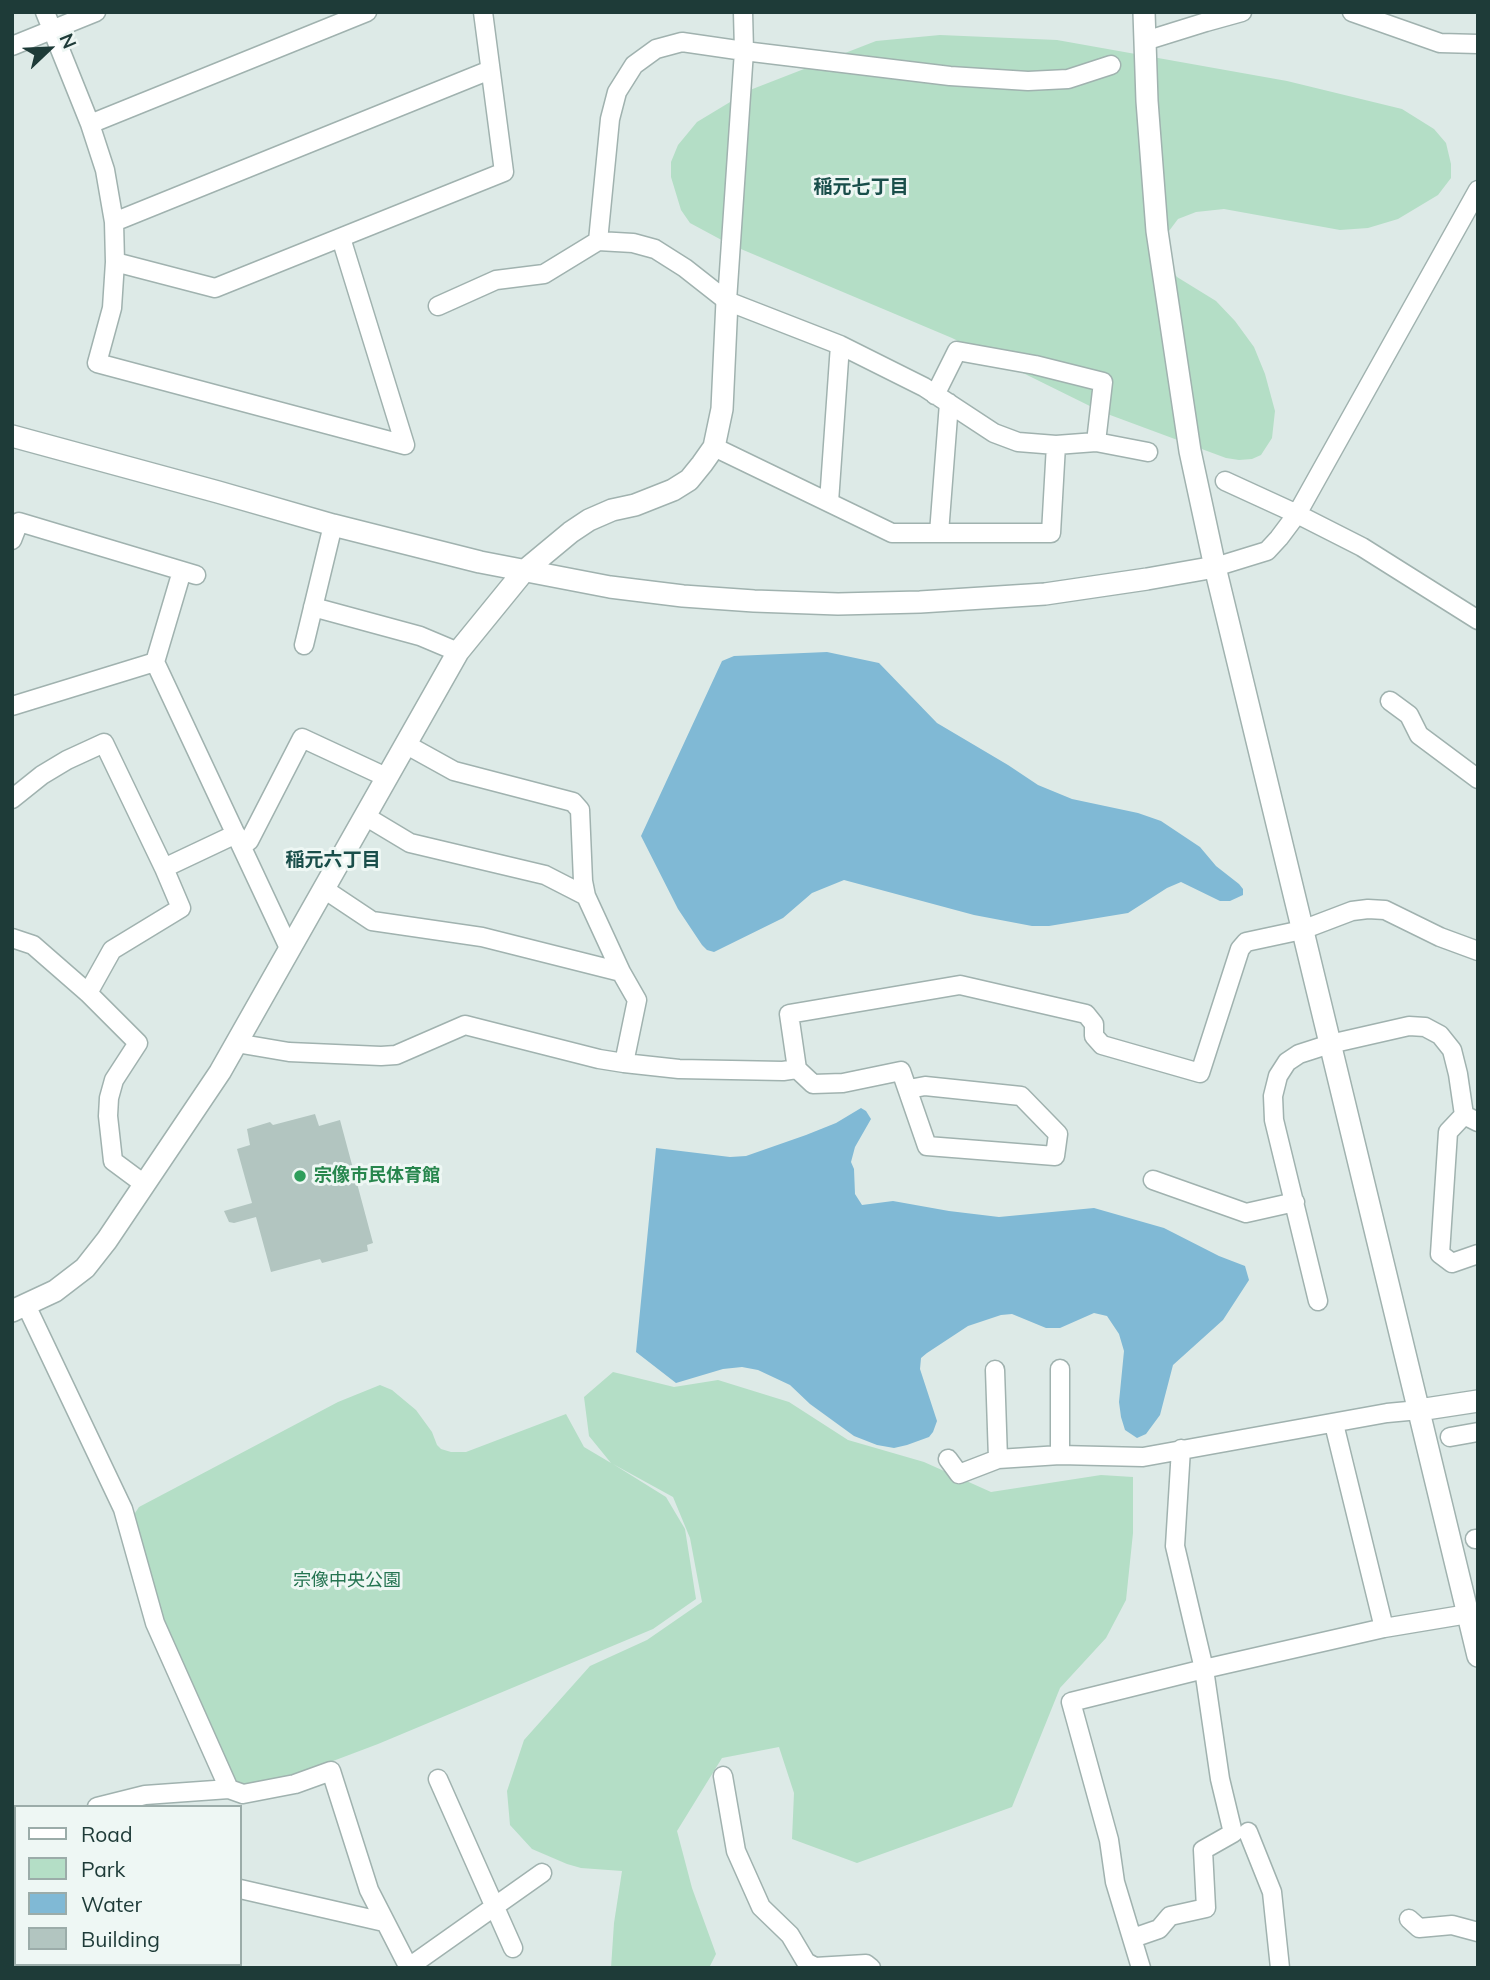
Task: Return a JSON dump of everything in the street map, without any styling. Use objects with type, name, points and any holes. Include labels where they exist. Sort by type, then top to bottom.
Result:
[{"type":"street","points":[[45,12],[90,124],[105,170],[114,222],[112,308],[97,363],[405,445],[341,238]]},
{"type":"street","points":[[12,46],[96,12]]},
{"type":"street","points":[[90,124],[366,12]]},
{"type":"street","points":[[115,262],[215,288],[504,172],[483,12]]},
{"type":"street","points":[[229,1789],[155,1623],[123,1509],[19,1308],[55,1291],[85,1268],[107,1240],[220,1072],[458,652],[524,571],[571,532],[612,510],[673,490],[689,480],[714,447],[722,409],[744,51],[743,12]]},
{"type":"street","points":[[1144,12],[1147,101],[1157,232],[1190,452],[1215,567],[1478,1656]]},
{"type":"street","points":[[1145,41],[1242,12]]},
{"type":"street","points":[[1352,12],[1440,43],[1478,44]]},
{"type":"street","points":[[598,241],[610,119],[617,92],[634,65],[656,49],[682,42],[950,76],[1028,82],[1068,79],[1111,65]]},
{"type":"street","points":[[114,222],[490,70]]},
{"type":"street","points":[[12,436],[333,525],[480,562],[611,587],[683,596],[838,604],[1045,594],[1147,579],[1215,567],[1267,551],[1279,538],[1297,514],[1478,190]]},
{"type":"street","points":[[438,306],[496,280],[544,274],[598,241],[633,243],[655,249],[685,268],[727,301],[840,345],[924,387],[994,433],[1018,442],[1056,445],[1096,442],[1148,452]]},
{"type":"street","points":[[829,502],[840,345]]},
{"type":"street","points":[[939,533],[942,399],[957,351],[1035,365],[1103,382],[1096,442]]},
{"type":"street","points":[[714,447],[892,533],[1051,533],[1056,445]]},
{"type":"street","points":[[1224,481],[1362,547],[1478,620]]},
{"type":"street","points":[[12,540],[19,522],[189,573],[155,662],[289,948]]},
{"type":"street","points":[[304,646],[333,525]]},
{"type":"street","points":[[313,607],[420,636],[458,652]]},
{"type":"street","points":[[12,706],[155,662]]},
{"type":"street","points":[[1390,701],[1409,715],[1419,735],[1478,779]]},
{"type":"street","points":[[164,868],[238,840],[249,841],[302,738],[386,777]]},
{"type":"street","points":[[12,799],[42,775],[104,743],[181,908],[112,950],[88,993]]},
{"type":"street","points":[[407,745],[454,771],[573,802],[580,810],[586,896],[637,1000],[624,1063]]},
{"type":"street","points":[[365,816],[410,843],[545,875],[586,896]]},
{"type":"street","points":[[324,889],[372,922],[482,937],[621,972]]},
{"type":"street","points":[[908,1089],[925,1086],[1021,1096],[1058,1134],[1055,1156],[928,1146],[901,1071],[843,1083],[813,1084],[797,1069],[789,1014],[960,985],[1086,1014],[1094,1024],[1094,1036],[1102,1045],[1200,1073],[1240,949],[1246,942],[1302,930],[1352,911],[1368,909],[1385,910],[1440,937],[1478,951]]},
{"type":"street","points":[[12,938],[33,945],[88,993],[138,1043],[114,1080],[108,1116],[113,1161],[144,1184]]},
{"type":"street","points":[[236,1043],[289,1052],[396,1055],[465,1025],[624,1063],[679,1069],[797,1069]]},
{"type":"street","points":[[1318,1301],[1274,1120],[1273,1096],[1278,1076],[1287,1062],[1299,1054],[1330,1044],[1409,1026],[1425,1027],[1440,1035],[1452,1050],[1471,1119],[1448,1132],[1440,1254],[1452,1263],[1478,1254]]},
{"type":"street","points":[[1153,1180],[1246,1213],[1295,1202]]},
{"type":"street","points":[[1060,1369],[1060,1455]]},
{"type":"street","points":[[995,1370],[998,1459]]},
{"type":"street","points":[[948,1459],[959,1474],[998,1459],[1060,1455],[1143,1457],[1387,1413],[1478,1401]]},
{"type":"street","points":[[1334,1424],[1384,1628]]},
{"type":"street","points":[[1450,1437],[1478,1432]]},
{"type":"street","points":[[1133,1938],[1159,1929],[1170,1916],[1206,1908],[1203,1850],[1233,1833],[1220,1779],[1204,1669],[1175,1546],[1181,1449]]},
{"type":"street","points":[[1140,1968],[1115,1882],[1109,1840],[1070,1702],[1384,1628],[1468,1614]]},
{"type":"street","points":[[105,1805],[145,1795],[229,1789],[243,1794],[295,1784],[331,1771],[369,1890],[409,1967],[542,1873]]},
{"type":"street","points":[[723,1776],[736,1852],[761,1908],[790,1936],[806,1962],[815,1967],[866,1964],[871,1968]]},
{"type":"street","points":[[438,1779],[513,1948]]},
{"type":"street","points":[[1248,1832],[1272,1892],[1280,1968]]},
{"type":"street","points":[[242,1888],[384,1922]]},
{"type":"street","points":[[1409,1920],[1419,1928],[1452,1925],[1478,1932]]},
{"type":"green space","points":[[940,35],[1057,40],[1287,81],[1402,109],[1434,129],[1446,143],[1451,178],[1438,195],[1398,219],[1368,228],[1340,230],[1224,209],[1196,212],[1178,219],[1163,239],[1164,258],[1177,277],[1216,301],[1254,347],[1275,411],[1272,438],[1261,455],[1252,459],[1226,458],[1102,412],[952,338],[729,244],[690,223],[681,210],[671,177],[671,162],[678,145],[697,122],[750,90],[876,41]]},
{"type":"green space","name":"宗像中央公園","points":[[613,1372],[674,1387],[718,1380],[789,1402],[848,1440],[924,1462],[991,1492],[1101,1475],[1133,1477],[1133,1533],[1126,1600],[1106,1638],[1060,1688],[1012,1807],[857,1863],[792,1839],[794,1793],[779,1747],[722,1758],[677,1831],[692,1888],[716,1954],[709,1968],[611,1968],[622,1871],[581,1868],[532,1849],[510,1825],[507,1791],[524,1740],[590,1666],[647,1640],[702,1602],[690,1538],[673,1497],[613,1464],[666,1497],[685,1529],[696,1599],[653,1629],[378,1744],[296,1775],[243,1785],[235,1781],[161,1622],[131,1519],[139,1507],[338,1402],[380,1385],[392,1390],[416,1410],[441,1449],[466,1452],[566,1414],[584,1447],[611,1463],[589,1436],[584,1397]]},
{"type":"water","points":[[827,652],[879,663],[937,723],[1038,785],[1072,799],[1138,813],[1161,821],[1200,847],[1216,866],[1239,884],[1243,895],[1230,901],[1220,901],[1181,882],[1128,913],[1049,926],[1032,926],[974,915],[844,880],[812,893],[783,918],[714,952],[707,950],[678,909],[641,836],[722,661],[734,656]]},
{"type":"water","points":[[861,1108],[871,1119],[855,1147],[851,1162],[854,1169],[855,1194],[862,1205],[893,1201],[999,1217],[1094,1208],[1164,1228],[1245,1266],[1249,1280],[1223,1320],[1173,1365],[1160,1415],[1146,1434],[1137,1438],[1125,1430],[1119,1402],[1124,1351],[1119,1334],[1107,1316],[1094,1313],[1060,1328],[1046,1328],[1012,1314],[1001,1315],[968,1326],[927,1353],[921,1358],[920,1369],[937,1421],[929,1437],[894,1448],[854,1436],[810,1404],[790,1385],[758,1370],[742,1367],[723,1369],[676,1383],[636,1352],[656,1148],[730,1157],[746,1156],[836,1123]]},
{"type":"building","name":"宗像市民体育館","points":[[315,1114],[319,1126],[340,1120],[373,1243],[367,1245],[368,1251],[322,1263],[320,1259],[271,1272],[256,1217],[234,1223],[229,1222],[224,1211],[252,1203],[237,1149],[250,1145],[247,1129]]},
{"type":"place","name":"宗像市民体育館","points":[[300,1176]]},
{"type":"district","name":"稲元七丁目","points":[[861,187]]},
{"type":"district","name":"稲元六丁目","points":[[333,860]]}]
